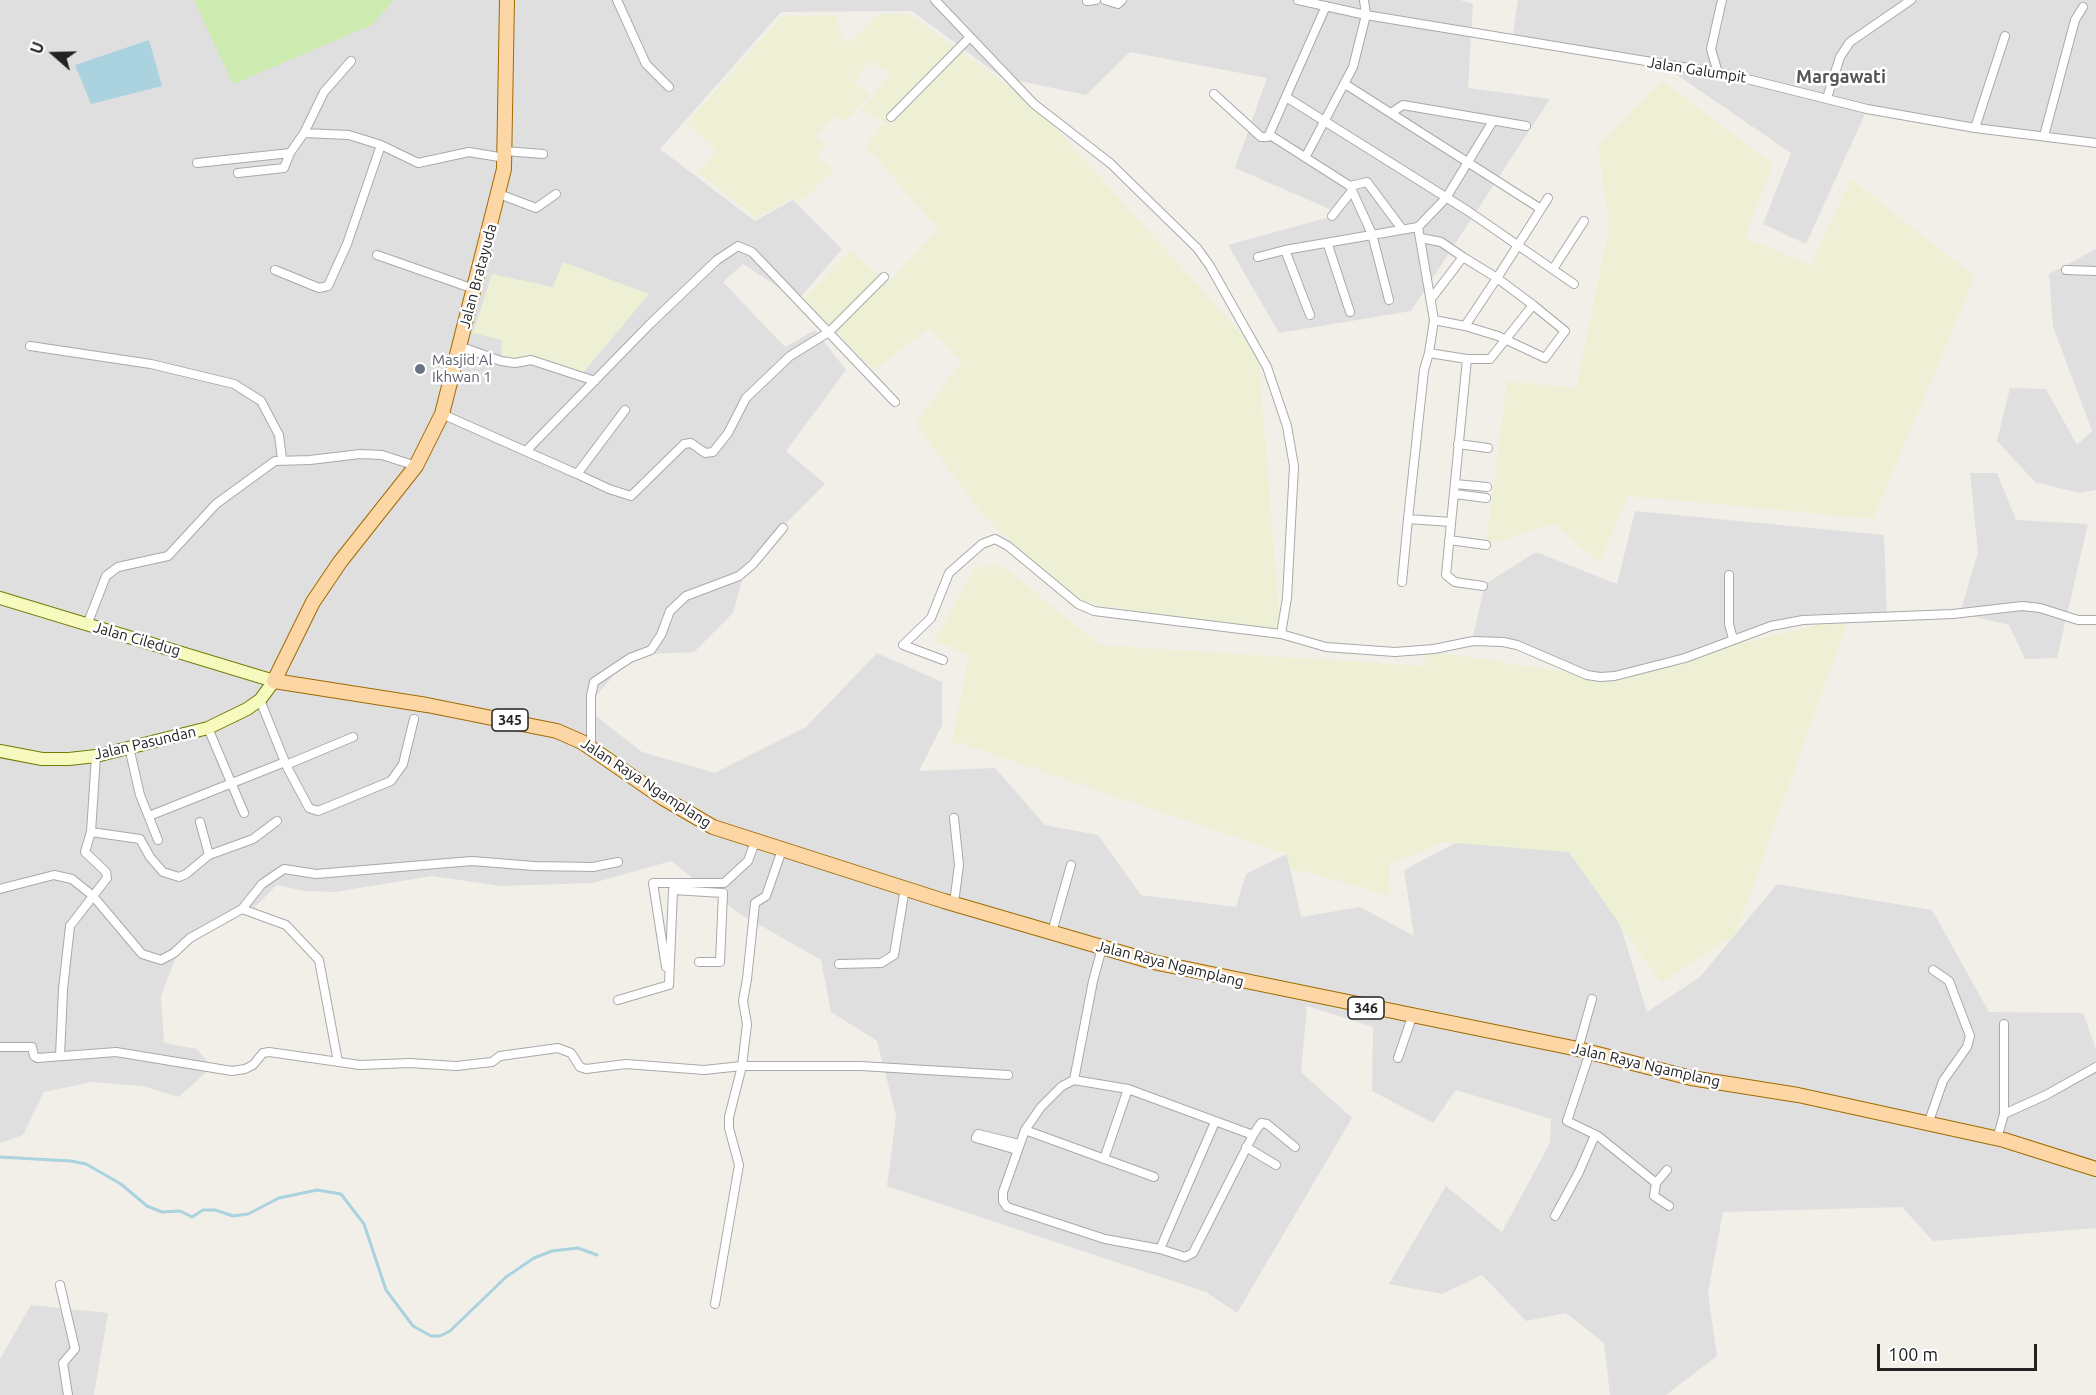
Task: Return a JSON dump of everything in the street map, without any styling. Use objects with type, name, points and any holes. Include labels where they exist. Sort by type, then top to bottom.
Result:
[{"type":"main road","name":"Jalan Bratayuda","points":[[274,681],[313,602],[340,562],[416,466],[442,414],[500,194],[505,155],[507,0]]},
{"type":"main road","name":"Jalan Raya Ngamplang","points":[[274,681],[525,723],[570,736],[663,798],[719,830],[1102,948],[1250,984],[1584,1050],[1691,1078],[1798,1095],[2004,1140],[2096,1169]]},
{"type":"street","points":[[617,0],[646,63],[669,87]]},
{"type":"street","points":[[935,0],[1034,104],[1110,163],[1197,248],[1210,266],[1267,367],[1284,416],[1294,466],[1287,598],[1281,634]]},
{"type":"street","points":[[1087,1],[1096,0]]},
{"type":"street","points":[[1105,0],[1118,4],[1122,0]]},
{"type":"street","name":"Jalan Galumpit","points":[[1298,0],[1366,15],[1718,73],[1867,109],[1975,128],[2096,143]]},
{"type":"street","points":[[1306,156],[1353,67],[1366,15],[1364,0]]},
{"type":"street","points":[[1718,73],[1711,49],[1722,0]]},
{"type":"street","points":[[1827,98],[1840,57],[1850,42],[1911,0]]},
{"type":"street","points":[[1214,94],[1266,139],[1270,135],[1326,6]]},
{"type":"street","points":[[2044,136],[2075,20],[2083,7]]},
{"type":"street","points":[[1975,128],[2005,36]]},
{"type":"street","points":[[891,117],[969,38]]},
{"type":"street","points":[[238,173],[284,168],[324,92],[351,61]]},
{"type":"street","points":[[1345,84],[1541,209]]},
{"type":"street","points":[[1286,97],[1446,198],[1574,284]]},
{"type":"street","points":[[1391,114],[1403,105],[1526,126]]},
{"type":"street","points":[[1258,257],[1285,250],[1418,227],[1446,198],[1494,121]]},
{"type":"street","points":[[304,133],[349,135],[381,145],[418,163],[469,152],[505,155],[543,154]]},
{"type":"street","points":[[1270,135],[1306,156],[1351,189],[1372,234],[1389,300]]},
{"type":"street","points":[[275,270],[319,288],[328,286],[347,244],[381,145]]},
{"type":"street","points":[[197,163],[290,153]]},
{"type":"street","points":[[1332,216],[1351,189],[1367,183],[1398,220],[1402,229]]},
{"type":"street","points":[[500,194],[536,208],[556,194]]},
{"type":"street","points":[[1465,326],[1548,198]]},
{"type":"street","points":[[1553,269],[1584,221]]},
{"type":"street","points":[[1402,582],[1424,370],[1434,320],[1418,227]]},
{"type":"street","points":[[1421,238],[1441,242],[1497,278],[1564,329],[1564,336],[1544,358],[1507,340],[1465,326],[1434,320]]},
{"type":"street","points":[[1328,244],[1350,312]]},
{"type":"street","points":[[527,450],[650,324],[717,260],[735,247],[752,252],[895,402]]},
{"type":"street","points":[[1285,250],[1310,315]]},
{"type":"street","points":[[377,255],[474,289]]},
{"type":"street","points":[[1431,298],[1463,257]]},
{"type":"street","points":[[2066,270],[2096,272]]},
{"type":"street","points":[[442,414],[630,496],[684,444],[691,443],[705,453],[713,452],[729,433],[746,398],[790,356],[829,332],[884,277]]},
{"type":"street","points":[[1429,353],[1467,359],[1490,359],[1533,305]]},
{"type":"street","points":[[30,346],[151,364],[234,384],[261,401],[279,435],[282,459]]},
{"type":"street","points":[[459,346],[501,361],[515,363],[531,360],[595,381]]},
{"type":"street","points":[[1467,359],[1447,579],[1483,586]]},
{"type":"street","points":[[578,474],[625,410]]},
{"type":"street","points":[[1458,444],[1488,448]]},
{"type":"street","points":[[87,625],[106,576],[118,567],[168,556],[216,504],[259,471],[282,459],[310,460],[360,454],[382,455],[416,466]]},
{"type":"street","points":[[1456,484],[1487,487]]},
{"type":"street","points":[[1455,494],[1486,498]]},
{"type":"street","points":[[1408,519],[1451,522]]},
{"type":"street","points":[[591,749],[591,696],[594,682],[630,658],[651,650],[661,635],[670,611],[686,596],[739,576],[753,564],[783,528]]},
{"type":"street","points":[[943,660],[903,645],[931,618],[949,573],[990,539],[1003,542],[1078,604],[1089,610],[1281,634],[1326,647],[1395,652],[1434,649],[1473,641],[1503,642],[1517,645],[1587,675],[1600,677],[1616,676],[1685,657],[1731,632],[1803,620],[1953,614],[2022,606],[2040,608],[2078,620],[2096,620]]},
{"type":"street","points":[[1449,540],[1486,545]]},
{"type":"street","points":[[1729,575],[1731,632]]},
{"type":"street","name":"Jalan Ciledug","points":[[0,598],[274,681]]},
{"type":"street","name":"Jalan Pasundan","points":[[0,751],[42,759],[96,756],[208,728],[260,700],[274,681]]},
{"type":"street","points":[[260,700],[286,764],[309,808],[318,811],[391,781],[403,764],[414,719]]},
{"type":"street","points":[[208,728],[244,813]]},
{"type":"street","points":[[149,816],[353,737]]},
{"type":"street","points":[[129,747],[140,795],[158,840]]},
{"type":"street","points":[[60,1056],[70,926],[97,892],[107,873],[85,852],[91,832],[96,756]]},
{"type":"street","points":[[954,818],[959,865],[954,903]]},
{"type":"street","points":[[91,832],[142,840],[150,857],[163,872],[172,876],[186,874],[209,855],[253,839],[277,821]]},
{"type":"street","points":[[200,822],[209,855]]},
{"type":"street","points":[[674,886],[724,883],[748,861],[755,842]]},
{"type":"street","points":[[715,1304],[740,1165],[729,1128],[729,1117],[742,1066],[747,1024],[742,1001],[747,979],[754,903],[766,896],[782,850]]},
{"type":"street","points":[[0,889],[54,875],[78,882],[97,892],[142,954],[160,960],[166,959],[190,938],[242,909],[262,884],[284,869],[316,874],[472,861],[582,867],[618,862]]},
{"type":"street","points":[[1052,932],[1071,864]]},
{"type":"street","points":[[699,962],[720,962],[724,883]]},
{"type":"street","points":[[669,985],[653,884],[723,893]]},
{"type":"street","points":[[669,985],[674,886]]},
{"type":"street","points":[[839,964],[881,963],[894,955],[905,888]]},
{"type":"street","points":[[242,909],[286,925],[319,960],[338,1062]]},
{"type":"street","points":[[1074,1080],[1092,986],[1102,948]]},
{"type":"street","points":[[1928,1124],[1943,1081],[1967,1047],[1970,1036],[1949,981],[1933,970]]},
{"type":"street","points":[[618,1000],[669,985]]},
{"type":"street","points":[[1592,999],[1584,1050],[1567,1119],[1595,1135],[1656,1183]]},
{"type":"street","points":[[1398,1058],[1412,1017]]},
{"type":"street","points":[[2004,1024],[2004,1140]]},
{"type":"street","points":[[0,1047],[32,1047],[37,1058],[116,1052],[232,1071],[253,1065],[263,1053],[269,1052],[360,1065],[410,1063],[456,1066],[490,1062],[502,1055],[558,1048],[571,1053],[580,1066],[586,1069],[626,1064],[704,1070],[742,1066],[861,1066],[1008,1075]]},
{"type":"street","points":[[2004,1114],[2046,1095],[2096,1067]]},
{"type":"street","points":[[1253,1136],[1128,1089],[1074,1080],[1062,1086],[1048,1100],[1025,1130],[1003,1192],[1003,1201],[1007,1207],[1106,1239],[1185,1257],[1193,1253],[1246,1147],[1253,1136],[1261,1123],[1267,1124],[1295,1147]]},
{"type":"street","points":[[1104,1158],[1128,1089]]},
{"type":"street","points":[[1160,1250],[1215,1122]]},
{"type":"street","points":[[1025,1130],[1154,1177]]},
{"type":"street","points":[[1555,1215],[1579,1172],[1595,1135]]},
{"type":"street","points":[[1246,1147],[1276,1165]]},
{"type":"street","points":[[1667,1170],[1656,1183],[1654,1196],[1670,1206]]},
{"type":"street","points":[[60,1285],[75,1349],[63,1363],[68,1395]]},
{"type":"shaded area","points":[[0,0],[1460,0],[1473,4],[1468,88],[1550,99],[1411,311],[1279,333],[1228,245],[1341,214],[1235,168],[1267,78],[1130,52],[1086,95],[1001,77],[912,11],[781,12],[660,149],[755,221],[793,200],[842,249],[798,300],[743,264],[723,282],[785,347],[815,330],[846,370],[786,451],[825,484],[747,562],[733,613],[694,652],[631,655],[596,696],[596,716],[642,752],[715,773],[806,727],[877,653],[942,682],[942,725],[919,771],[995,768],[1045,825],[1098,835],[1141,895],[1236,907],[1246,874],[1287,854],[1301,917],[1360,907],[1414,936],[1404,870],[1463,839],[1569,852],[1619,921],[1647,1012],[1700,977],[1777,884],[1932,910],[1989,1012],[2083,1013],[2096,1049],[2096,1228],[1933,1241],[1902,1207],[1723,1212],[1708,1293],[1717,1356],[1666,1395],[1610,1395],[1604,1343],[1566,1313],[1526,1321],[1482,1275],[1442,1294],[1389,1284],[1446,1186],[1502,1232],[1550,1143],[1551,1119],[1456,1090],[1433,1123],[1372,1091],[1373,1027],[1307,1006],[1301,1072],[1352,1118],[1237,1313],[1206,1292],[887,1186],[896,1115],[877,1041],[831,1012],[821,960],[737,912],[671,861],[593,883],[500,886],[432,876],[335,892],[304,891],[277,885],[252,910],[181,944],[161,996],[164,1043],[197,1049],[212,1067],[179,1097],[142,1086],[92,1082],[44,1092],[23,1135],[0,1143]]},
{"type":"shaded area","points":[[1518,0],[2096,0],[2096,141],[1902,114],[1866,112],[1806,244],[1763,224],[1791,153],[1661,64],[1512,40]]},
{"type":"shaded area","points":[[2096,249],[2096,490],[2079,493],[2035,482],[1997,441],[2010,388],[2046,389],[2077,445],[2092,431],[2053,327],[2049,274]]},
{"type":"shaded area","points":[[1970,473],[1997,473],[2016,520],[2088,524],[2057,658],[2025,659],[2009,625],[1960,613],[1978,552]]},
{"type":"shaded area","points":[[1635,511],[1884,535],[1887,616],[1801,619],[1683,658],[1612,675],[1589,674],[1557,660],[1483,641],[1472,641],[1485,584],[1536,552],[1617,584]]},
{"type":"shaded area","points":[[31,1305],[108,1313],[94,1395],[0,1395],[0,1359]]},
{"type":"green space","points":[[194,0],[394,0],[372,25],[233,84]]},
{"type":"green space","points":[[879,14],[909,14],[1034,104],[1258,352],[1281,634],[1075,601],[983,515],[915,423],[962,362],[929,328],[874,370],[804,299],[850,250],[888,283],[938,229],[866,146],[884,122],[862,110],[889,74],[871,60],[854,82],[870,95],[846,121],[835,116],[816,136],[826,145],[817,155],[834,171],[799,203],[794,198],[756,218],[698,172],[717,151],[687,123],[782,16],[836,15],[841,36],[850,43]]},
{"type":"green space","points":[[1662,80],[1773,164],[1745,238],[1811,265],[1851,179],[1975,277],[1873,519],[1628,496],[1599,563],[1555,524],[1486,545],[1507,381],[1576,388],[1609,228],[1598,146]]},
{"type":"green space","points":[[563,262],[649,294],[582,374],[532,358],[504,361],[501,351],[502,340],[473,333],[492,274],[553,287]]},
{"type":"green space","points":[[1000,564],[1100,645],[1425,666],[1426,679],[1424,650],[1600,677],[1849,617],[1736,934],[1661,983],[1569,852],[1444,842],[1390,864],[1389,895],[1290,868],[1287,854],[952,741],[969,655],[934,641],[974,569]]},
{"type":"water","points":[[149,40],[162,86],[91,104],[75,65]]},
{"type":"waterway","points":[[0,1157],[86,1164],[121,1184],[147,1206],[162,1212],[180,1211],[192,1217],[203,1210],[215,1210],[233,1216],[248,1214],[279,1198],[317,1190],[341,1194],[364,1224],[386,1290],[413,1326],[431,1336],[440,1336],[450,1331],[506,1277],[534,1258],[552,1251],[578,1248],[597,1255]]},
{"type":"place","name":"Masjid Al Ikhwan 1","points":[[420,369]]},
{"type":"district","name":"Margawati","points":[[1841,77]]}]
